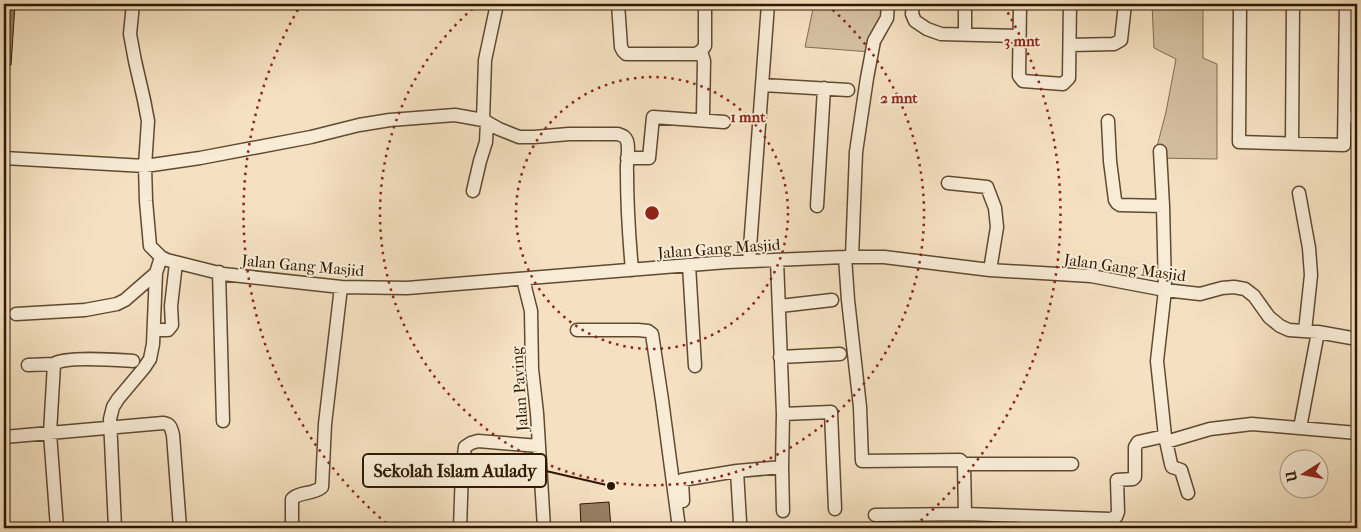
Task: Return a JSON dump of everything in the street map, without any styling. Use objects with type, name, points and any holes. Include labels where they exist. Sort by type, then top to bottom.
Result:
[{"type":"street","points":[[115,528],[110,418],[113,407],[150,360],[153,344],[156,273],[161,257],[150,246],[145,166],[148,121],[134,62],[130,34],[133,4]]},
{"type":"street","points":[[473,192],[486,142],[485,60],[497,4]]},
{"type":"street","points":[[618,4],[621,47],[622,51],[626,54],[696,54],[701,51],[705,46],[705,4]]},
{"type":"street","points":[[749,261],[768,4]]},
{"type":"street","points":[[888,4],[886,18],[874,41],[865,87],[856,152],[848,257],[848,300],[860,407],[862,461],[960,460],[964,464],[1072,464]]},
{"type":"street","points":[[913,4],[912,14],[915,21],[927,29],[941,34],[1019,36]]},
{"type":"street","points":[[965,4],[965,35]]},
{"type":"street","points":[[1020,4],[1019,76],[1023,82],[1063,84],[1069,78],[1070,4]]},
{"type":"street","points":[[1070,45],[1114,44],[1121,40],[1125,4]]},
{"type":"street","points":[[1240,4],[1239,142],[1344,145],[1346,4]]},
{"type":"street","points":[[1292,4],[1292,144]]},
{"type":"street","points":[[701,51],[704,61],[704,114]]},
{"type":"street","points":[[763,85],[848,90]]},
{"type":"street","points":[[817,206],[824,88]]},
{"type":"street","points":[[4,158],[145,166],[311,137],[359,125],[390,120],[455,115],[485,121],[498,130],[519,136],[618,134],[626,139],[632,270]]},
{"type":"street","points":[[627,158],[650,158],[653,117],[724,122]]},
{"type":"street","points":[[1108,121],[1110,161],[1115,200],[1120,205],[1163,206]]},
{"type":"street","points":[[1160,152],[1165,290],[1157,361],[1166,439],[1172,466],[1181,470],[1188,493]]},
{"type":"street","points":[[948,183],[987,187],[995,208],[997,228],[990,270]]},
{"type":"street","points":[[1299,193],[1309,248],[1311,275],[1305,331]]},
{"type":"street","name":"Jalan Gang Masjid","points":[[161,257],[219,272],[341,287],[407,288],[688,265],[869,256],[990,270],[1091,276],[1165,290],[1200,294],[1234,287],[1245,289],[1254,296],[1270,317],[1280,326],[1290,330],[1357,336]]},
{"type":"street","points":[[777,260],[783,414],[783,511]]},
{"type":"street","points":[[161,330],[168,330],[172,325],[171,306],[176,262]]},
{"type":"street","points":[[688,265],[695,366]]},
{"type":"street","points":[[219,272],[222,421]]},
{"type":"street","points":[[16,314],[84,310],[118,304],[156,273]]},
{"type":"street","name":"Jalan Paving","points":[[523,279],[531,311],[532,370],[540,446],[544,528]]},
{"type":"street","points":[[292,528],[292,499],[296,495],[309,494],[318,491],[322,487],[325,424],[341,287]]},
{"type":"street","points":[[780,306],[832,300]]},
{"type":"street","points":[[577,330],[638,330],[648,331],[652,334],[679,528]]},
{"type":"street","points":[[1300,428],[1318,332]]},
{"type":"street","points":[[780,358],[840,354]]},
{"type":"street","points":[[28,364],[54,364],[58,361],[88,359],[134,361]]},
{"type":"street","points":[[54,364],[50,434],[57,528]]},
{"type":"street","points":[[783,414],[831,412],[835,509]]},
{"type":"street","points":[[4,437],[168,424],[173,435],[180,528]]},
{"type":"street","points":[[875,515],[964,514],[1110,519],[1116,517],[1118,512],[1117,480],[1133,480],[1135,477],[1135,447],[1138,442],[1166,439],[1210,429],[1252,424],[1357,434]]},
{"type":"street","points":[[460,528],[462,470],[465,447],[478,441],[540,446]]},
{"type":"street","points":[[964,464],[964,514]]},
{"type":"street","points":[[686,528],[682,480],[782,467]]},
{"type":"street","points":[[737,472],[740,522]]},
{"type":"shaded area","points":[[814,4],[887,4],[881,31],[883,39],[871,52],[805,47]]},
{"type":"shaded area","points":[[1152,4],[1203,6],[1203,58],[1217,64],[1217,159],[1154,158],[1166,112],[1176,59],[1154,48]]},
{"type":"building","points":[[4,4],[15,4],[11,65],[4,65]]},
{"type":"building","points":[[609,502],[611,528],[581,528],[580,504]]},
{"type":"place","name":"Sekolah Islam Aulady","points":[[611,486]]}]
